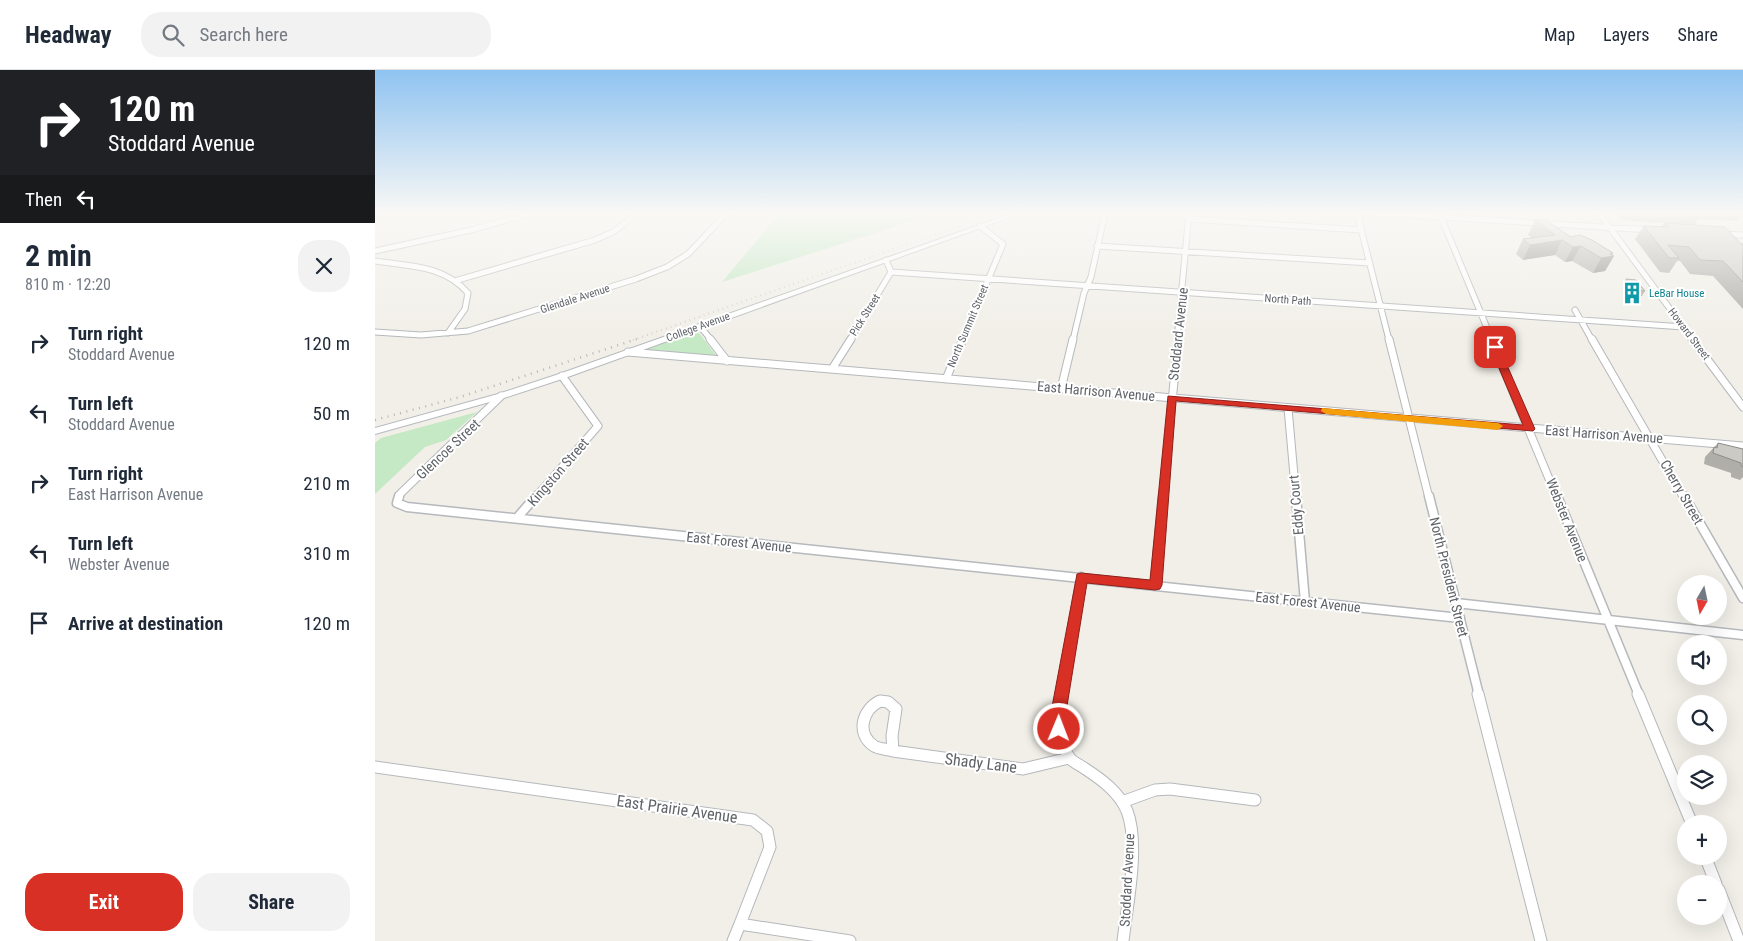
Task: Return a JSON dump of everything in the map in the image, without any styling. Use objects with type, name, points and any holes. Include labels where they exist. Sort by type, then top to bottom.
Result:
[{"type":"street","points":[[458,280],[548,254]]},
{"type":"street","name":"Glendale Avenue","points":[[375,332],[402,334],[448,333],[494,324],[657,271],[675,263],[689,254]]},
{"type":"street","name":"College Avenue","points":[[375,431],[501,396],[563,376],[904,254]]},
{"type":"street","name":"North Summit Street","points":[[946,379],[999,254]]},
{"type":"street","points":[[1061,388],[1096,254]]},
{"type":"street","name":"Stoddard Avenue","points":[[1155,585],[1186,254]]},
{"type":"street","points":[[1214,254],[1370,263]]},
{"type":"street","name":"North President Street","points":[[1368,254],[1541,941]]},
{"type":"street","name":"Webster Avenue","points":[[1456,254],[1688,815]]},
{"type":"street","name":"Howard Street","points":[[1630,254],[1743,407]]},
{"type":"street","points":[[886,260],[891,272]]},
{"type":"street","points":[[375,261],[425,268],[444,273],[458,280],[468,293],[468,302],[463,313],[448,333]]},
{"type":"street","name":"North Path","points":[[891,272],[1684,327]]},
{"type":"street","name":"Pick Street","points":[[832,369],[891,272]]},
{"type":"street","name":"Cherry Street","points":[[1575,310],[1743,598]]},
{"type":"street","points":[[700,326],[727,360]]},
{"type":"street","name":"East Harrison Avenue","points":[[628,352],[1743,446]]},
{"type":"street","name":"Kingston Street","points":[[517,518],[598,426],[563,376]]},
{"type":"street","name":"Glencoe Street","points":[[397,503],[400,494],[501,396]]},
{"type":"street","name":"Eddy Court","points":[[1288,408],[1305,602]]},
{"type":"street","name":"East Forest Avenue","points":[[397,503],[407,507],[1081,578]]},
{"type":"street","points":[[1069,758],[1059,729],[1059,712],[1081,578],[1155,585]]},
{"type":"street","name":"East Forest Avenue","points":[[1155,585],[1460,618]]},
{"type":"street","points":[[1456,603],[1743,635]]},
{"type":"street","name":"Shady Lane","points":[[893,751],[892,736],[897,716],[896,709],[893,704],[878,702],[866,711],[862,727],[867,740],[872,745],[893,751],[1023,768],[1037,767],[1069,758]]},
{"type":"street","name":"Stoddard Avenue","points":[[1069,758],[1099,778],[1122,802],[1129,825],[1132,844],[1123,941]]},
{"type":"street","name":"East Prairie Avenue","points":[[375,767],[753,820],[767,831],[770,847],[740,924]]},
{"type":"street","points":[[1122,802],[1155,790],[1170,789],[1255,800]]},
{"type":"street","points":[[1727,910],[1739,941]]},
{"type":"street","points":[[733,941],[740,924],[850,941]]},
{"type":"green space","points":[[746,254],[811,254],[722,282]]},
{"type":"green space","points":[[696,329],[718,358],[633,351]]},
{"type":"green space","points":[[477,412],[446,440],[425,447],[375,494],[375,443],[381,438]]},
{"type":"building","points":[[1594,254],[1611,254],[1614,256],[1601,258]]},
{"type":"building","points":[[1666,254],[1675,254],[1679,258],[1669,258]]},
{"type":"building","points":[[1695,254],[1743,254],[1743,282],[1723,261],[1700,260]]},
{"type":"building","points":[[1626,279],[1636,280],[1645,291],[1634,290]]},
{"type":"building","points":[[1718,443],[1743,449],[1743,467],[1741,463],[1713,453],[1714,447],[1717,448]]},
{"type":"railway","points":[[633,340],[881,254]]},
{"type":"railway","points":[[375,420],[460,397],[637,339]]},
{"type":"slow traffic","points":[[1326,411],[1498,426]]},
{"type":"place","name":"LeBar House","points":[[1632,293]]},
{"type":"route","points":[[1059,729],[1059,712],[1081,578],[1155,585],[1171,398],[1530,429],[1495,347]]}]
